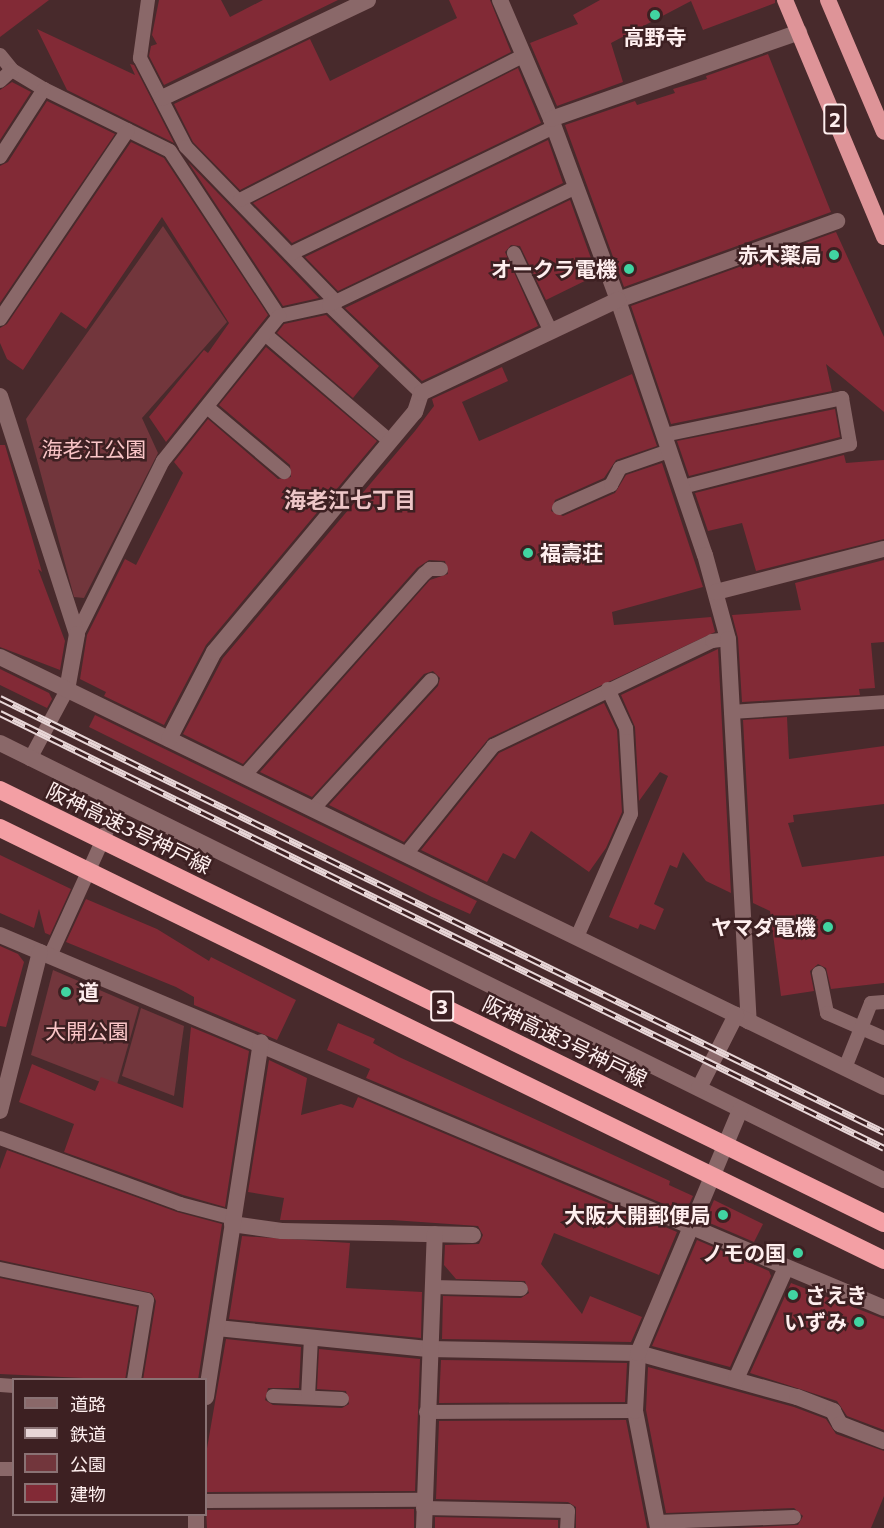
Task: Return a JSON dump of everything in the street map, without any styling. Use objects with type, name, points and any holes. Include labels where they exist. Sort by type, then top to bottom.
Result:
[{"type":"highway","name":"2","points":[[785,0],[884,237]]},
{"type":"highway","name":"2","points":[[828,0],[884,132]]},
{"type":"highway","name":"阪神高速3号神戸線","points":[[0,790],[884,1223]]},
{"type":"highway","name":"3","points":[[0,828],[884,1260]]},
{"type":"street","points":[[162,98],[368,0]]},
{"type":"street","points":[[500,0],[553,123],[618,300],[682,487],[716,592],[728,639],[743,1018],[699,1088]]},
{"type":"street","points":[[553,123],[799,33]]},
{"type":"street","points":[[169,739],[214,652],[415,412],[421,393],[618,300],[837,221]]},
{"type":"street","points":[[0,396],[77,634],[68,690]]},
{"type":"street","points":[[716,592],[884,549]]},
{"type":"street","points":[[0,657],[884,1087]]},
{"type":"street","points":[[0,744],[884,1180]]},
{"type":"street","points":[[0,935],[261,1042],[884,1308]]},
{"type":"street","points":[[0,1111],[45,954]]},
{"type":"street","points":[[207,1390],[261,1042]]},
{"type":"street","points":[[657,1525],[635,1411],[638,1353],[740,1110]]},
{"type":"street","points":[[232,1221],[282,1231],[473,1235]]},
{"type":"street","points":[[424,1528],[428,1349],[435,1234]]},
{"type":"street","points":[[736,1379],[786,1268]]},
{"type":"street","points":[[217,1328],[428,1349],[638,1353],[736,1379],[833,1411],[840,1424],[884,1441]]},
{"type":"lane","points":[[148,0],[140,58],[186,147],[240,200],[332,303],[421,393]]},
{"type":"lane","points":[[0,55],[12,70],[44,89],[128,130],[174,156],[279,316]]},
{"type":"lane","points":[[240,200],[524,55]]},
{"type":"lane","points":[[0,81],[12,70]]},
{"type":"lane","points":[[0,157],[44,89]]},
{"type":"lane","points":[[290,254],[553,123]]},
{"type":"lane","points":[[0,319],[128,130]]},
{"type":"lane","points":[[174,156],[186,147]]},
{"type":"lane","points":[[77,634],[164,461],[279,316],[332,303],[576,187]]},
{"type":"lane","points":[[514,253],[550,332]]},
{"type":"lane","points":[[265,334],[390,441]]},
{"type":"lane","points":[[559,508],[611,485],[620,468],[666,443],[842,398],[850,444],[682,487]]},
{"type":"lane","points":[[207,407],[284,472]]},
{"type":"lane","points":[[244,776],[424,574],[430,568],[441,569]]},
{"type":"lane","points":[[406,854],[493,746],[712,641],[728,639]]},
{"type":"lane","points":[[313,809],[431,680]]},
{"type":"lane","points":[[30,759],[68,690]]},
{"type":"lane","points":[[577,938],[631,814],[626,728],[608,690]]},
{"type":"lane","points":[[731,712],[884,702]]},
{"type":"lane","points":[[45,954],[120,802]]},
{"type":"lane","points":[[819,973],[827,1013],[884,1038]]},
{"type":"lane","points":[[845,1068],[871,1003],[884,1002]]},
{"type":"lane","points":[[0,1138],[232,1221]]},
{"type":"lane","points":[[0,1269],[147,1300],[134,1378]]},
{"type":"lane","points":[[432,1287],[521,1289]]},
{"type":"lane","points":[[308,1397],[311,1337]]},
{"type":"lane","points":[[273,1395],[342,1399]]},
{"type":"lane","points":[[426,1412],[635,1411]]},
{"type":"lane","points":[[207,1501],[423,1504],[568,1511],[567,1528]]},
{"type":"lane","points":[[657,1525],[794,1517]]},
{"type":"green space","name":"海老江公園","points":[[163,226],[227,322],[142,418],[158,453],[84,598],[74,597],[26,419]]},
{"type":"green space","name":"大開公園","points":[[53,970],[139,1007],[116,1088],[31,1055]]},
{"type":"green space","points":[[141,1008],[184,1026],[174,1096],[122,1076]]},
{"type":"building","points":[[0,0],[49,0],[0,37]]},
{"type":"building","points":[[159,0],[221,0],[230,17],[263,0],[338,0],[164,85],[149,56],[151,46],[157,44],[152,35]]},
{"type":"building","points":[[449,0],[490,0],[511,52],[240,190],[193,142],[174,104],[310,39],[330,81],[457,18]]},
{"type":"building","points":[[600,0],[775,0],[775,3],[703,30],[691,1],[611,43],[623,82],[557,106],[530,43],[578,24],[573,15]]},
{"type":"building","points":[[37,29],[135,75],[130,64],[134,65],[174,143],[67,90]]},
{"type":"building","points":[[768,54],[831,212],[624,287],[565,125],[635,101],[637,105],[675,93],[673,89],[707,79],[706,76]]},
{"type":"building","points":[[518,68],[541,123],[292,243],[253,203]]},
{"type":"building","points":[[12,82],[31,92],[0,140],[0,90]]},
{"type":"building","points":[[47,101],[115,134],[0,303],[0,166],[8,162]]},
{"type":"building","points":[[548,140],[563,183],[338,291],[305,257]]},
{"type":"building","points":[[131,142],[164,158],[268,315],[166,442],[149,417],[204,350],[208,353],[229,323],[162,217],[86,329],[61,312],[23,370],[7,359],[0,343],[0,328],[7,324]]},
{"type":"building","points":[[188,162],[319,298],[283,306]]},
{"type":"building","points":[[570,200],[597,275],[546,300],[520,246],[511,245],[505,252],[538,326],[422,381],[345,308]]},
{"type":"building","points":[[836,232],[884,337],[884,412],[826,364],[832,391],[671,424],[631,306]]},
{"type":"building","points":[[326,315],[379,366],[353,398],[277,333],[284,324]]},
{"type":"building","points":[[266,347],[377,441],[206,645],[164,725],[104,696],[106,692],[80,679],[87,635],[125,559],[136,565],[183,473],[174,462],[208,419],[278,479],[291,477],[290,465],[219,405]]},
{"type":"building","points":[[502,367],[508,381],[462,402],[479,441],[632,374],[657,446],[616,460],[604,478],[555,500],[551,511],[563,516],[615,493],[626,475],[662,463],[703,587],[612,612],[614,625],[711,617],[715,632],[489,738],[404,842],[329,805],[438,686],[440,678],[433,671],[424,674],[312,797],[260,772],[430,580],[448,574],[445,561],[429,560],[417,568],[243,764],[183,734],[223,658],[415,431],[434,406],[432,399]]},
{"type":"building","points":[[835,409],[840,437],[689,476],[677,441]]},
{"type":"building","points":[[0,445],[5,445],[42,572],[38,569],[65,641],[60,670],[0,647]]},
{"type":"building","points":[[844,455],[846,463],[884,460],[884,539],[756,571],[742,523],[708,531],[695,493]]},
{"type":"building","points":[[884,560],[884,642],[871,643],[875,688],[859,689],[860,695],[742,702],[738,638],[732,615],[801,610],[795,583]]},
{"type":"building","points":[[718,649],[731,893],[706,881],[683,852],[677,868],[670,865],[654,904],[664,909],[655,930],[640,924],[638,929],[609,917],[668,776],[660,772],[639,801],[635,727],[621,695]]},
{"type":"building","points":[[0,669],[49,693],[52,699],[47,708],[0,685]]},
{"type":"building","points":[[604,703],[617,730],[622,812],[606,848],[589,872],[531,831],[515,859],[503,853],[487,882],[421,850],[499,753]]},
{"type":"building","points":[[95,715],[477,901],[470,914],[432,897],[89,727]]},
{"type":"building","points":[[787,717],[789,759],[884,746],[884,804],[793,815],[794,822],[788,823],[802,867],[884,856],[884,983],[831,989],[826,968],[818,964],[810,971],[814,991],[781,996],[770,911],[753,903],[743,720]]},
{"type":"building","points":[[0,855],[71,889],[50,935],[45,933],[39,909],[34,928],[0,913]]},
{"type":"building","points":[[86,899],[157,929],[209,961],[211,957],[296,1000],[277,1040],[194,1005],[194,997],[176,987],[66,942]]},
{"type":"building","points":[[0,946],[18,954],[24,962],[6,1027],[0,1026]]},
{"type":"building","points":[[338,1023],[375,1039],[373,1043],[399,1057],[670,1181],[669,1185],[693,1196],[685,1213],[366,1078],[370,1069],[327,1050]]},
{"type":"building","points":[[191,1027],[249,1051],[225,1207],[183,1195],[64,1152],[74,1124],[19,1102],[32,1064],[95,1091],[101,1077],[183,1108]]},
{"type":"building","points":[[269,1060],[307,1078],[301,1115],[341,1104],[353,1108],[358,1097],[677,1232],[659,1275],[554,1233],[541,1264],[582,1314],[590,1296],[642,1317],[631,1342],[442,1339],[443,1296],[521,1298],[529,1293],[525,1281],[456,1279],[444,1265],[445,1245],[479,1244],[483,1235],[478,1226],[392,1220],[280,1220],[284,1198],[248,1192]]},
{"type":"building","points":[[7,1150],[177,1212],[222,1224],[198,1378],[143,1378],[156,1301],[152,1293],[0,1260],[0,1169]]},
{"type":"building","points":[[714,1200],[763,1224],[754,1242],[705,1221]]},
{"type":"building","points":[[242,1236],[350,1243],[346,1288],[422,1292],[421,1338],[229,1319]]},
{"type":"building","points":[[697,1240],[769,1271],[771,1276],[730,1367],[652,1346]]},
{"type":"building","points":[[0,1278],[137,1307],[125,1378],[0,1374]]},
{"type":"building","points":[[791,1283],[884,1319],[884,1430],[847,1416],[837,1401],[750,1373]]},
{"type":"building","points":[[226,1339],[301,1347],[299,1388],[268,1388],[265,1400],[273,1405],[342,1408],[349,1404],[346,1391],[317,1389],[319,1349],[420,1359],[415,1491],[207,1492],[207,1448]]},
{"type":"building","points":[[441,1360],[627,1363],[625,1402],[439,1403]]},
{"type":"building","points":[[648,1367],[794,1407],[826,1419],[836,1434],[884,1451],[884,1496],[871,1528],[739,1528],[798,1525],[803,1516],[794,1508],[666,1513],[646,1410]]},
{"type":"building","points":[[626,1420],[647,1528],[576,1528],[576,1507],[568,1502],[436,1499],[439,1421]]},
{"type":"building","points":[[414,1509],[414,1528],[207,1528],[207,1510]]},
{"type":"building","points":[[435,1517],[558,1520],[558,1528],[435,1528]]},
{"type":"railway","points":[[0,698],[884,1132]]},
{"type":"railway","points":[[0,713],[884,1148]]},
{"type":"place","name":"高野寺","points":[[655,15]]},
{"type":"place","name":"赤木薬局","points":[[834,255]]},
{"type":"place","name":"オークラ電機","points":[[629,269]]},
{"type":"place","name":"福壽荘","points":[[528,553]]},
{"type":"place","name":"ヤマダ電機","points":[[828,927]]},
{"type":"place","name":"道","points":[[66,992]]},
{"type":"place","name":"大阪大開郵便局","points":[[723,1215]]},
{"type":"place","name":"ノモの国","points":[[798,1253]]},
{"type":"place","name":"さえき","points":[[793,1295]]},
{"type":"place","name":"いずみ","points":[[859,1322]]},
{"type":"district","name":"海老江七丁目","points":[[350,500]]}]
